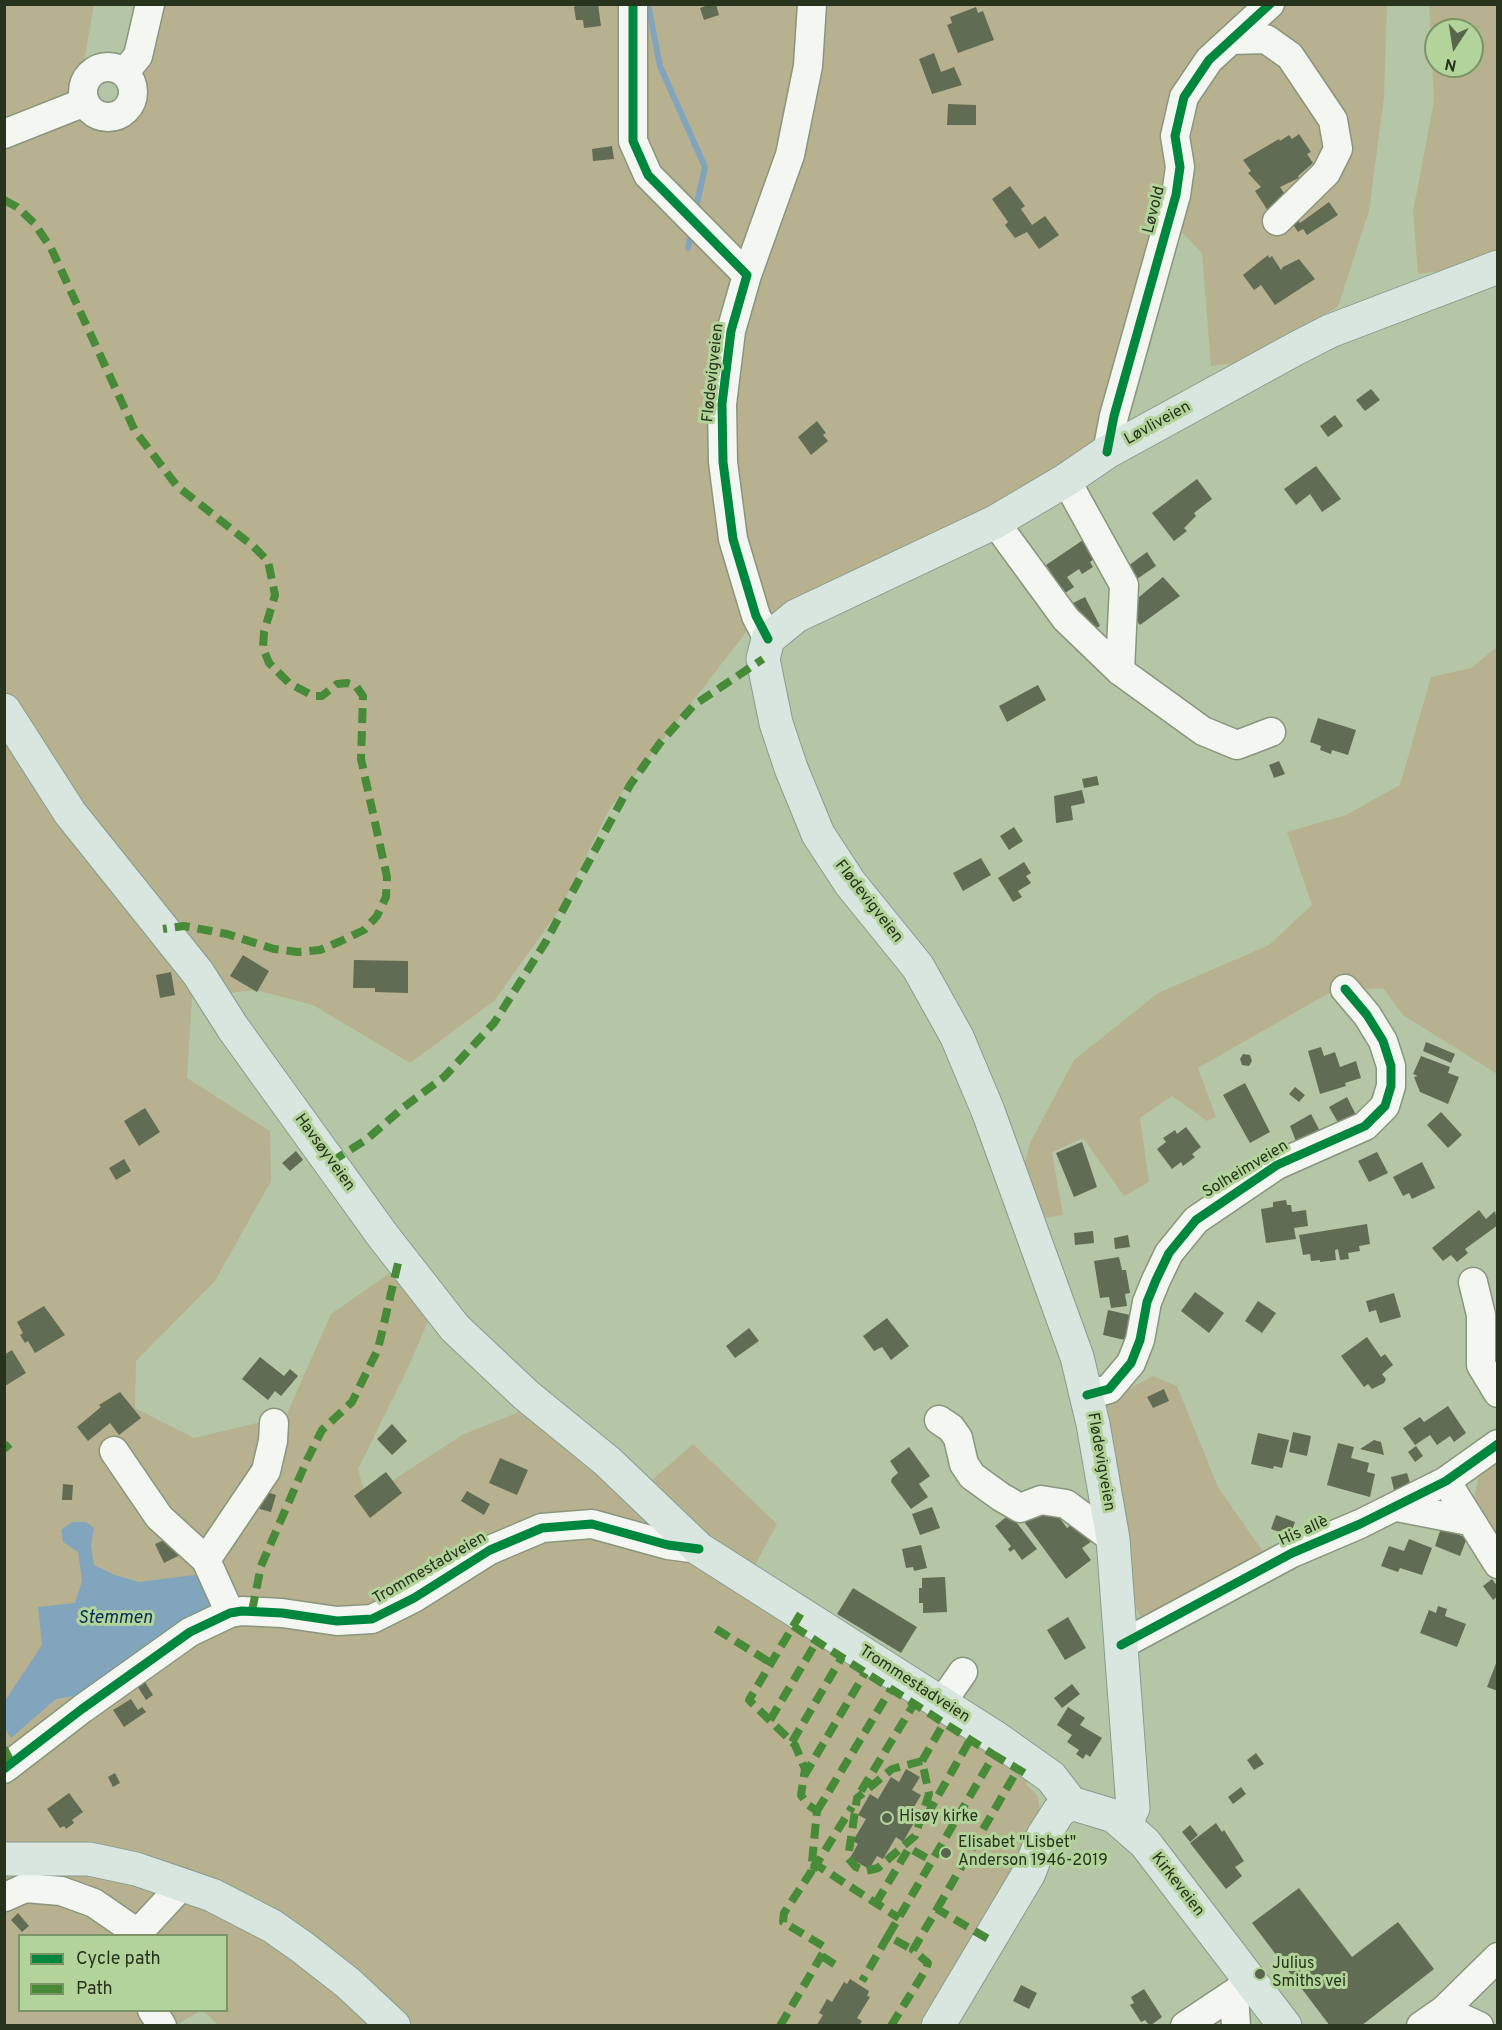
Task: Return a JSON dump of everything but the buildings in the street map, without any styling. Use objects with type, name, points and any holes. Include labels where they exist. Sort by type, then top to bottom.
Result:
[{"type":"main road","name":"Løvliveien","points":[[768,639],[796,616],[995,522],[1066,480],[1107,452],[1330,332],[1497,267]]},
{"type":"main road","name":"Flødevigveien","points":[[768,639],[763,659],[766,681],[776,723],[807,809],[818,834],[850,883],[918,967],[957,1037],[996,1133],[1077,1357],[1087,1395],[1113,1539],[1133,1808],[1125,1825]]},
{"type":"main road","name":"Havsøyveien","points":[[4,710],[70,813],[198,974],[233,1029],[414,1279],[455,1328],[489,1362],[601,1456],[699,1548]]},
{"type":"main road","name":"Trommestadveien","points":[[699,1548],[942,1702],[1051,1777],[1079,1805]]},
{"type":"main road","name":"Kirkeveien","points":[[1079,1805],[1114,1816],[1156,1857],[1242,1988],[1285,2025]]},
{"type":"main road","points":[[938,2025],[1029,1873],[1052,1821],[1079,1805]]},
{"type":"main road","points":[[4,1859],[89,1859],[181,1882],[212,1895],[272,1926],[348,1983],[394,2025]]},
{"type":"street","points":[[4,134],[85,102],[95,114],[103,117],[119,115],[130,103],[132,87],[124,73],[138,56],[150,4]]},
{"type":"street","points":[[633,4],[633,141],[648,175],[669,199],[747,275]]},
{"type":"street","name":"Flødevigveien","points":[[768,639],[756,616],[733,539],[723,462],[722,404],[731,331],[747,275],[790,155],[808,66],[812,4]]},
{"type":"street","name":"Løvold","points":[[1107,452],[1114,416],[1176,195],[1180,167],[1175,136],[1184,97],[1209,60],[1269,4]]},
{"type":"street","points":[[1231,40],[1266,39],[1290,56],[1333,120],[1338,149],[1326,173],[1277,221]]},
{"type":"street","points":[[1066,480],[1124,585],[1120,671]]},
{"type":"street","points":[[995,522],[1066,620],[1120,671],[1203,731],[1237,745],[1271,732]]},
{"type":"street","name":"Solheimveien","points":[[1087,1395],[1109,1389],[1131,1363],[1156,1280],[1169,1253],[1196,1220],[1277,1165],[1365,1126],[1385,1106],[1391,1086],[1391,1066],[1383,1041],[1367,1015],[1345,989]]},
{"type":"street","points":[[1473,1282],[1481,1315],[1481,1365],[1497,1393]]},
{"type":"street","points":[[939,1420],[951,1428],[958,1438],[964,1464],[972,1476],[1001,1497],[1020,1508],[1041,1500],[1066,1504],[1113,1539]]},
{"type":"street","points":[[206,1560],[266,1471],[273,1441],[274,1423]]},
{"type":"street","name":"His allè","points":[[1121,1645],[1292,1553],[1397,1507],[1446,1481],[1497,1444]]},
{"type":"street","points":[[114,1451],[159,1517],[206,1560],[230,1613]]},
{"type":"street","points":[[1446,1481],[1497,1564]]},
{"type":"street","points":[[1397,1507],[1469,1521]]},
{"type":"street","name":"Trommestadveien","points":[[4,1769],[173,1643],[190,1632],[230,1613],[282,1613],[337,1621],[372,1619],[414,1598],[490,1550],[542,1528],[592,1524],[668,1545],[699,1548]]},
{"type":"street","points":[[942,1702],[963,1672]]},
{"type":"street","points":[[5,1897],[25,1888],[61,1891],[94,1903],[136,1934],[174,1894],[181,1882]]},
{"type":"street","points":[[1421,2025],[1444,2010],[1497,1956]]},
{"type":"street","points":[[1185,2025],[1242,1988]]},
{"type":"street","points":[[1236,2025],[1242,1988]]},
{"type":"street","points":[[1444,2010],[1479,2025]]},
{"type":"street","points":[[153,2012],[162,2025]]},
{"type":"shaded area","points":[[5,5],[94,5],[79,89],[93,118],[137,89],[157,5],[1387,5],[1384,97],[1369,211],[1338,307],[1238,363],[1211,366],[1202,253],[1174,224],[1109,445],[850,588],[747,631],[610,808],[560,909],[494,1001],[410,1063],[313,1005],[255,990],[192,997],[187,1078],[270,1131],[271,1181],[215,1281],[136,1361],[135,1408],[194,1438],[286,1416],[331,1314],[390,1273],[431,1314],[408,1368],[358,1469],[366,1498],[462,1435],[529,1408],[635,1495],[693,1444],[777,1524],[745,1584],[1031,1773],[1026,1784],[1038,1797],[1040,1811],[1036,1829],[921,2025],[218,2025],[205,2012],[228,2012],[228,1934],[18,1934],[18,2012],[198,2012],[176,2025],[5,2026]]},
{"type":"shaded area","points":[[1429,5],[1497,5],[1497,259],[1469,267],[1418,274],[1413,212],[1434,101],[1433,78],[1484,78],[1484,18],[1430,18]]},
{"type":"shaded area","points":[[1497,647],[1497,1074],[1403,1015],[1383,988],[1329,993],[1198,1068],[1216,1117],[1207,1121],[1172,1096],[1140,1118],[1149,1182],[1124,1196],[1083,1138],[1052,1152],[1063,1215],[1043,1218],[1023,1169],[1030,1143],[1074,1060],[1158,993],[1269,945],[1312,905],[1287,832],[1346,815],[1400,785],[1431,677],[1471,668]]},
{"type":"shaded area","points":[[1153,1376],[1177,1386],[1218,1487],[1266,1556],[1145,1624],[1135,1607],[1115,1450],[1100,1408],[1108,1400]]},
{"type":"shaded area","points":[[1497,1455],[1497,1556],[1474,1498],[1481,1466]]},
{"type":"water","name":"Stemmen","points":[[72,1522],[86,1522],[94,1528],[91,1546],[94,1565],[115,1575],[139,1582],[202,1574],[213,1603],[76,1696],[56,1699],[11,1738],[5,1729],[4,1702],[42,1645],[38,1607],[75,1603],[82,1581],[78,1552],[63,1542],[61,1530]]},
{"type":"waterway","points":[[648,4],[660,66],[705,167],[695,212]]},
{"type":"waterway","points":[[688,248],[691,231]]},
{"type":"marked path","points":[[4,200],[17,207],[34,223],[51,248],[135,431],[177,486],[253,546],[268,561],[275,595],[264,632],[263,648],[269,663],[289,683],[313,696],[322,696],[337,684],[347,683],[356,686],[363,696],[361,759],[387,877],[386,897],[377,916],[364,930],[341,941],[320,950],[298,952],[274,949],[227,934],[184,926],[163,929]]},
{"type":"marked path","points":[[331,1162],[367,1139],[444,1077],[494,1023],[545,943],[630,785],[660,743],[694,705],[763,659]]},
{"type":"marked path","points":[[252,1611],[261,1566],[307,1460],[322,1430],[352,1402],[378,1349],[399,1259]]},
{"type":"marked path","points":[[4,1449],[10,1444]]},
{"type":"marked path","points":[[780,2026],[823,1953],[823,1946],[783,1922],[784,1913],[811,1872],[817,1811],[807,1804],[801,1795],[805,1769],[795,1745],[749,1700],[801,1613]]},
{"type":"marked path","points":[[793,1626],[994,1755]]},
{"type":"marked path","points":[[716,1629],[771,1663]]},
{"type":"marked path","points":[[770,1720],[817,1641]]},
{"type":"marked path","points":[[792,1742],[842,1657]]},
{"type":"marked path","points":[[804,1776],[865,1673]]},
{"type":"marked path","points":[[817,1811],[891,1689]]},
{"type":"marked path","points":[[861,1791],[914,1704]]},
{"type":"marked path","points":[[922,1761],[892,1769],[857,1798],[848,1858],[856,1867],[866,1871],[878,1868],[915,1836],[929,1794],[922,1761],[944,1723]]},
{"type":"marked path","points":[[927,1815],[970,1740]]},
{"type":"marked path","points":[[4,1748],[12,1764]]},
{"type":"marked path","points":[[888,1936],[994,1755],[1028,1775]]},
{"type":"marked path","points":[[937,1909],[1018,1769]]},
{"type":"marked path","points":[[813,1870],[852,1807]]},
{"type":"marked path","points":[[876,1903],[909,1848],[932,1861]]},
{"type":"marked path","points":[[812,1862],[899,1918]]},
{"type":"marked path","points":[[891,2026],[926,1969],[928,1963],[913,1950],[937,1909],[990,1940]]},
{"type":"marked path","points":[[869,1969],[888,1936],[913,1950]]},
{"type":"marked path","points":[[822,1956],[837,1966]]},
{"type":"marked path","points":[[862,1981],[865,1976]]},
{"type":"cycle path","points":[[633,4],[633,141],[648,175],[747,275],[731,331],[722,404],[723,462],[733,539],[756,616],[768,639]]},
{"type":"cycle path","points":[[1107,452],[1114,416],[1176,195],[1180,167],[1175,136],[1184,97],[1209,60],[1270,4]]},
{"type":"cycle path","points":[[1087,1395],[1109,1389],[1131,1363],[1140,1340],[1147,1302],[1156,1280],[1169,1253],[1196,1220],[1277,1165],[1365,1126],[1385,1106],[1391,1086],[1391,1066],[1383,1041],[1367,1015],[1345,989]]},
{"type":"cycle path","points":[[1121,1645],[1292,1553],[1360,1524],[1446,1481],[1498,1444]]},
{"type":"cycle path","points":[[4,1769],[82,1709],[190,1632],[230,1613],[242,1611],[282,1613],[337,1621],[372,1619],[414,1598],[490,1550],[542,1528],[592,1524],[668,1545],[699,1549]]},
{"type":"place","name":"Hisøy kirke","points":[[887,1818]]},
{"type":"place","name":"Elisabet \"Lisbet\" Anderson 1946-2019","points":[[946,1853]]},
{"type":"place","name":"Julius Smiths vei","points":[[1260,1974]]}]
